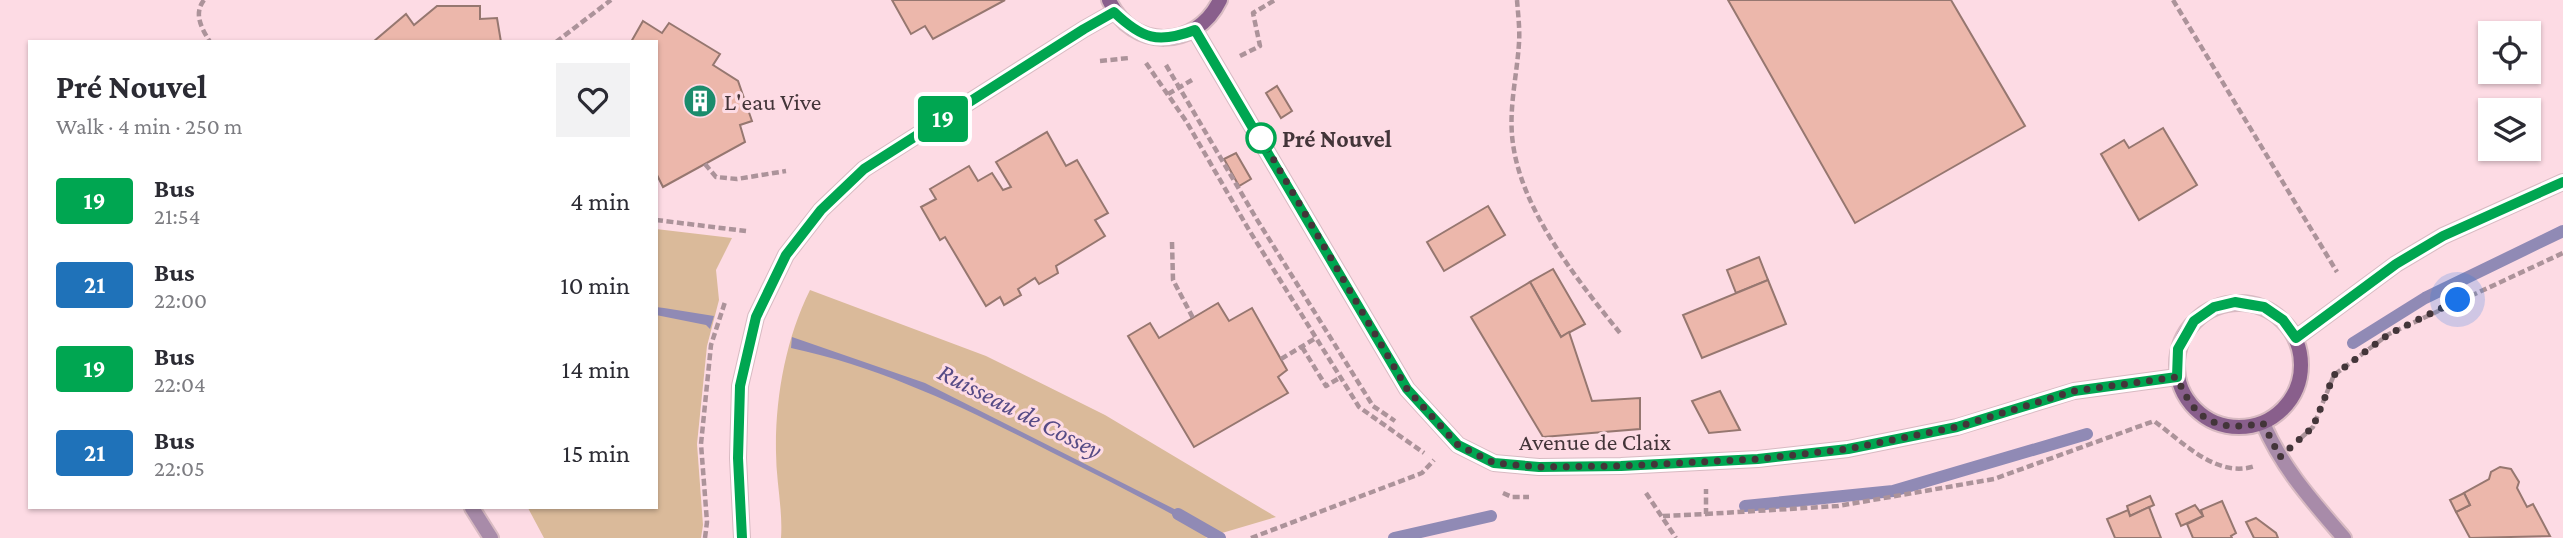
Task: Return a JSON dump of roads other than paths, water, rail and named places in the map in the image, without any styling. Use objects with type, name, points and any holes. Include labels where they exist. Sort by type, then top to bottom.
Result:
[{"type":"main road","points":[[742,538],[738,458],[740,386],[756,317],[786,255],[821,210],[864,169],[1084,29],[1112,6],[1130,28],[1151,37],[1174,38],[1195,30],[1213,15],[1220,0]]},
{"type":"main road","name":"Avenue de Claix","points":[[1195,30],[1407,389],[1458,445],[1494,463],[1539,467],[1621,466],[1758,459],[1848,449],[1957,427],[2074,391],[2177,377]]},
{"type":"main road","points":[[2296,338],[2396,264],[2443,236],[2563,182]]},
{"type":"main road","points":[[2235,302],[2264,307],[2283,320],[2296,338],[2302,369],[2298,388],[2287,407],[2263,423],[2238,428],[2223,426],[2203,417],[2185,397],[2177,377],[2178,349],[2194,321],[2214,307],[2235,302]]},
{"type":"street","points":[[2263,423],[2292,476],[2344,538]]},
{"type":"street","points":[[473,509],[491,538]]},
{"type":"waterway","name":"Ruisseau de Cossey","points":[[2353,343],[2425,298],[2563,231]]},
{"type":"waterway","name":"Ruisseau de Cossey","points":[[1745,506],[1893,491],[2087,434]]},
{"type":"waterway","name":"Ruisseau de Cossey","points":[[1178,514],[1220,538]]},
{"type":"waterway","name":"Ruisseau de Cossey","points":[[1394,538],[1491,516]]},
{"type":"place","name":"L'eau Vive","points":[[700,101]]},
{"type":"place","name":"Pré Nouvel","points":[[1261,138]]}]
